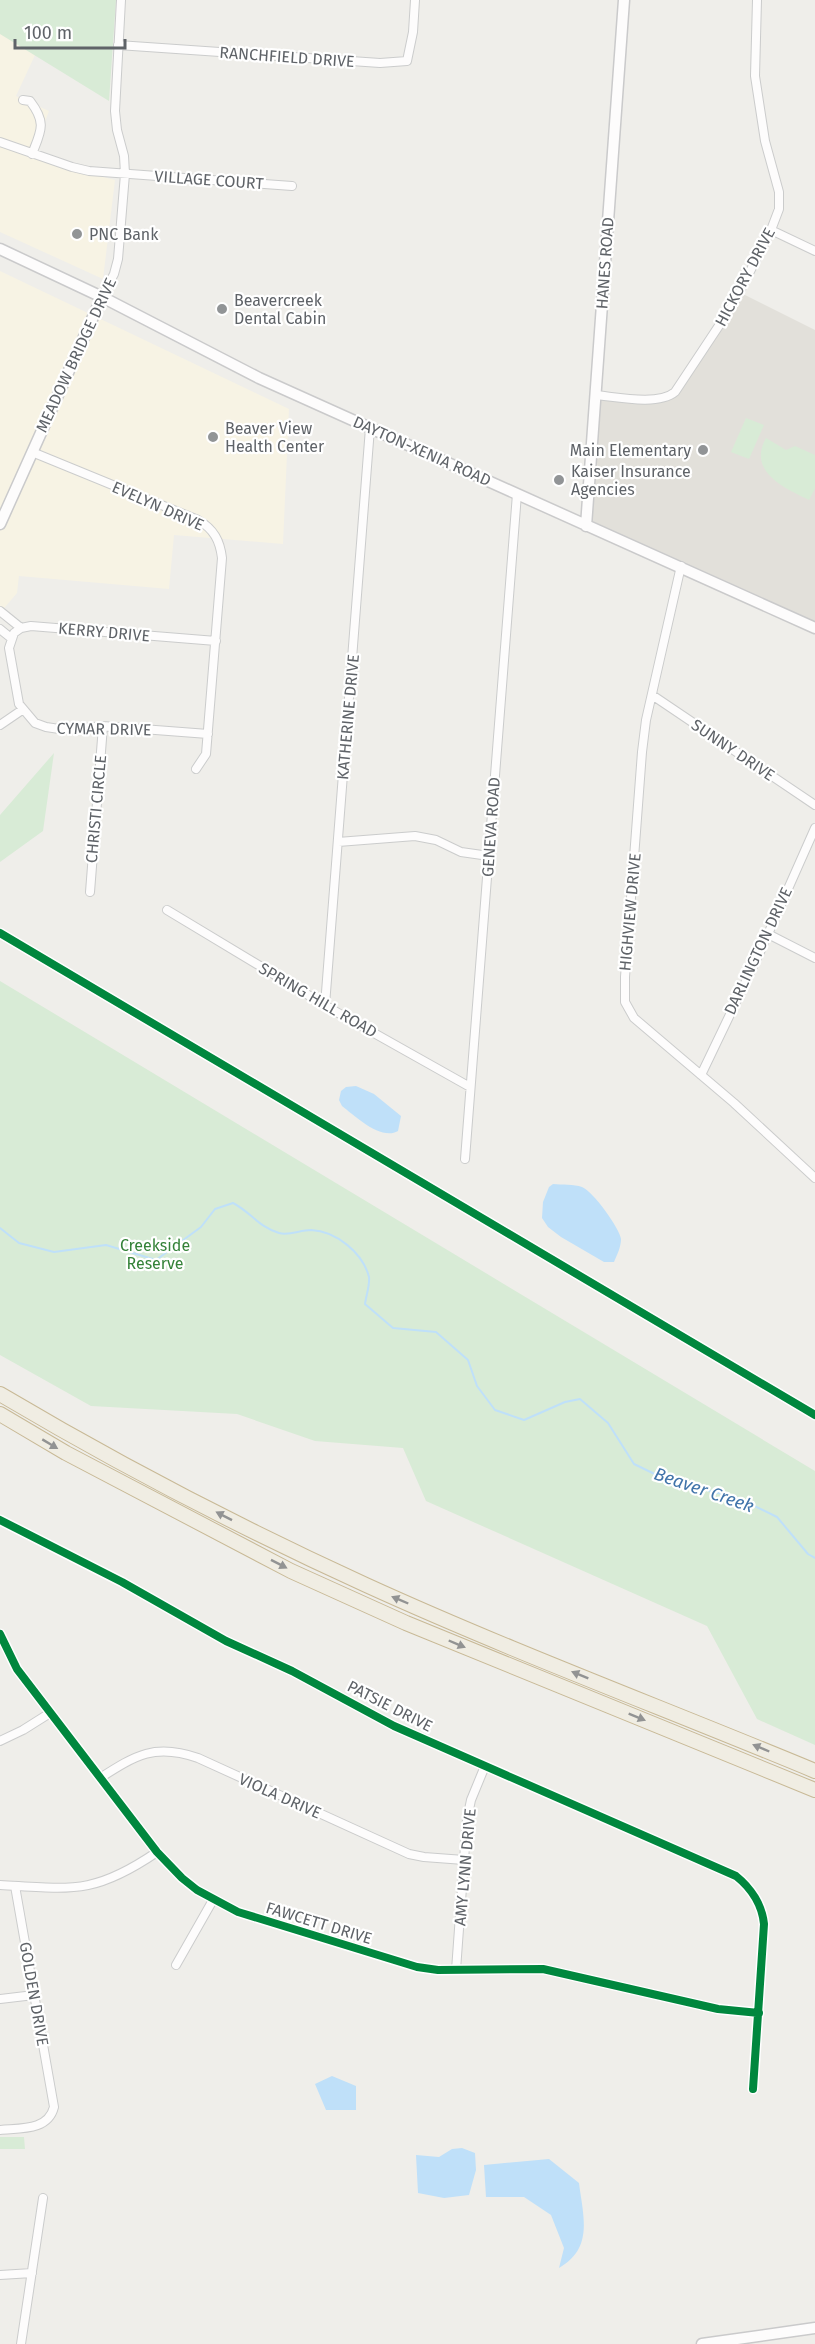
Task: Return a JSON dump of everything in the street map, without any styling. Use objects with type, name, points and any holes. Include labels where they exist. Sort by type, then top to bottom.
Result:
[{"type":"highway","points":[[0,1394],[140,1473],[367,1586],[815,1771]]},
{"type":"highway","points":[[0,1414],[116,1480],[302,1575],[436,1636],[815,1790]]},
{"type":"main road","name":"HANES ROAD","points":[[586,526],[624,0]]},
{"type":"main road","name":"DAYTON-XENIA ROAD","points":[[0,249],[102,297],[260,378],[815,628]]},
{"type":"main road","name":"MEADOW BRIDGE DRIVE","points":[[0,524],[102,297]]},
{"type":"main road","points":[[702,2344],[815,2328]]},
{"type":"street","name":"MEADOW BRIDGE DRIVE","points":[[102,297],[114,274],[118,259],[125,174],[125,162],[115,111],[121,0]]},
{"type":"street","name":"RANCHFIELD DRIVE","points":[[118,45],[384,63],[407,61],[413,32],[415,0]]},
{"type":"street","name":"HICKORY DRIVE","points":[[595,395],[658,399],[675,392],[734,303],[771,230],[779,209],[779,200],[765,141],[756,78],[754,56],[757,0]]},
{"type":"street","points":[[23,100],[30,101],[41,121],[41,132],[32,154]]},
{"type":"street","name":"VILLAGE COURT","points":[[0,142],[72,167],[125,174],[292,186]]},
{"type":"street","points":[[771,230],[815,251]]},
{"type":"street","name":"KATHERINE DRIVE","points":[[325,1005],[370,428]]},
{"type":"street","name":"EVELYN DRIVE","points":[[32,452],[198,520],[210,529],[219,541],[222,558],[206,754],[196,769]]},
{"type":"street","name":"GENEVA ROAD","points":[[465,1160],[517,494]]},
{"type":"street","name":"HIGHVIEW DRIVE","points":[[681,566],[652,695],[642,752],[624,994],[627,1008],[634,1018],[815,1178]]},
{"type":"street","points":[[0,611],[21,628],[11,638],[9,648],[16,697],[22,710],[0,725]]},
{"type":"street","name":"KERRY DRIVE","points":[[21,628],[31,626],[216,641]]},
{"type":"street","points":[[0,629],[11,638]]},
{"type":"street","name":"SUNNY DRIVE","points":[[652,695],[815,805]]},
{"type":"street","name":"CYMAR DRIVE","points":[[22,710],[35,723],[46,727],[72,730],[103,726],[208,734]]},
{"type":"street","name":"CHRISTI CIRCLE","points":[[90,892],[103,726]]},
{"type":"street","name":"DARLINGTON DRIVE","points":[[701,1075],[815,828]]},
{"type":"street","points":[[338,842],[415,836],[436,840],[461,852],[489,856]]},
{"type":"street","name":"SPRING HILL ROAD","points":[[167,910],[325,1005],[470,1087]]},
{"type":"street","points":[[768,934],[815,958]]},
{"type":"street","name":"PATSIE DRIVE","points":[[0,1520],[122,1582],[226,1641],[292,1671],[394,1726],[730,1873],[744,1883],[757,1901],[762,1913],[764,1942],[759,2013]]},
{"type":"street","name":"FAWCETT DRIVE","points":[[0,1634],[14,1664],[157,1852],[182,1878],[213,1900],[263,1921],[417,1967],[438,1970],[543,1970],[718,2009],[759,2013]]},
{"type":"street","points":[[0,1741],[50,1713]]},
{"type":"street","name":"VIOLA DRIVE","points":[[100,1778],[129,1760],[144,1754],[161,1750],[178,1752],[209,1763],[409,1854],[464,1860]]},
{"type":"street","name":"AMY LYNN DRIVE","points":[[456,1970],[468,1809],[485,1766]]},
{"type":"street","points":[[0,1885],[86,1887],[117,1877],[157,1852]]},
{"type":"street","name":"GOLDEN DRIVE","points":[[0,2130],[40,2125],[49,2118],[54,2103],[15,1886]]},
{"type":"street","points":[[176,1965],[213,1900]]},
{"type":"street","points":[[0,1999],[34,1995]]},
{"type":"street","points":[[753,2089],[759,2013]]},
{"type":"street","points":[[21,2344],[43,2198]]},
{"type":"street","points":[[0,2275],[32,2273]]},
{"type":"shaded area","points":[[0,33],[35,55],[16,96],[49,111],[31,158],[115,180],[103,279],[0,232]]},
{"type":"shaded area","points":[[0,271],[289,409],[283,544],[174,535],[169,589],[19,576],[17,593],[0,613]]},
{"type":"shaded area","name":"Main Elementary","points":[[739,292],[815,330],[815,628],[586,526],[595,395],[658,399],[670,396]]},
{"type":"green space","points":[[0,0],[116,0],[109,101],[0,34]]},
{"type":"green space","points":[[746,418],[764,425],[749,459],[731,452]]},
{"type":"green space","points":[[766,438],[786,450],[795,446],[815,455],[815,488],[809,500],[780,484],[765,469],[761,460],[761,450]]},
{"type":"green space","points":[[54,753],[43,831],[0,862],[0,815]]},
{"type":"green space","name":"Creekside Reserve","points":[[0,981],[815,1471],[815,1745],[757,1719],[707,1626],[426,1501],[403,1448],[315,1441],[237,1414],[91,1406],[0,1355]]},
{"type":"green space","points":[[0,2137],[24,2137],[25,2149],[0,2149]]},
{"type":"water","points":[[356,1086],[374,1094],[401,1116],[398,1131],[384,1133],[376,1130],[342,1106],[339,1100],[341,1091],[346,1087]]},
{"type":"water","points":[[553,1184],[582,1187],[599,1203],[616,1227],[621,1239],[614,1262],[604,1262],[548,1227],[542,1218],[543,1202],[549,1187]]},
{"type":"water","points":[[332,2076],[356,2086],[356,2110],[326,2110],[315,2084]]},
{"type":"water","points":[[462,2148],[475,2153],[476,2170],[469,2195],[444,2198],[418,2193],[416,2155],[439,2157],[452,2149]]},
{"type":"water","points":[[549,2159],[579,2183],[584,2219],[582,2241],[577,2251],[559,2268],[564,2248],[551,2215],[524,2197],[486,2197],[484,2165]]},
{"type":"waterway","name":"Beaver Creek","points":[[0,1228],[19,1243],[54,1252],[106,1245],[156,1260],[201,1227],[215,1209],[233,1203],[265,1227],[279,1233],[311,1230],[330,1234],[355,1252],[366,1268],[369,1280],[365,1304],[393,1328],[436,1332],[468,1360],[477,1386],[495,1410],[524,1420],[565,1402],[580,1399],[608,1423],[634,1464],[667,1480],[738,1498],[777,1517],[808,1554],[815,1558]]},
{"type":"cycle path","points":[[0,933],[815,1415]]},
{"type":"cycle path","points":[[0,1520],[122,1582],[226,1641],[292,1671],[394,1726],[736,1876],[755,1897],[764,1924],[753,2089]]},
{"type":"cycle path","points":[[0,1634],[17,1669],[157,1852],[197,1890],[238,1912],[417,1967],[438,1970],[543,1969],[718,2009],[759,2013]]},
{"type":"place","name":"PNC Bank","points":[[77,234]]},
{"type":"place","name":"Beavercreek Dental Cabin","points":[[222,309]]},
{"type":"place","name":"Beaver View Health Center","points":[[213,437]]},
{"type":"place","name":"Main Elementary","points":[[703,450]]},
{"type":"place","name":"Kaiser Insurance Agencies","points":[[559,480]]}]
